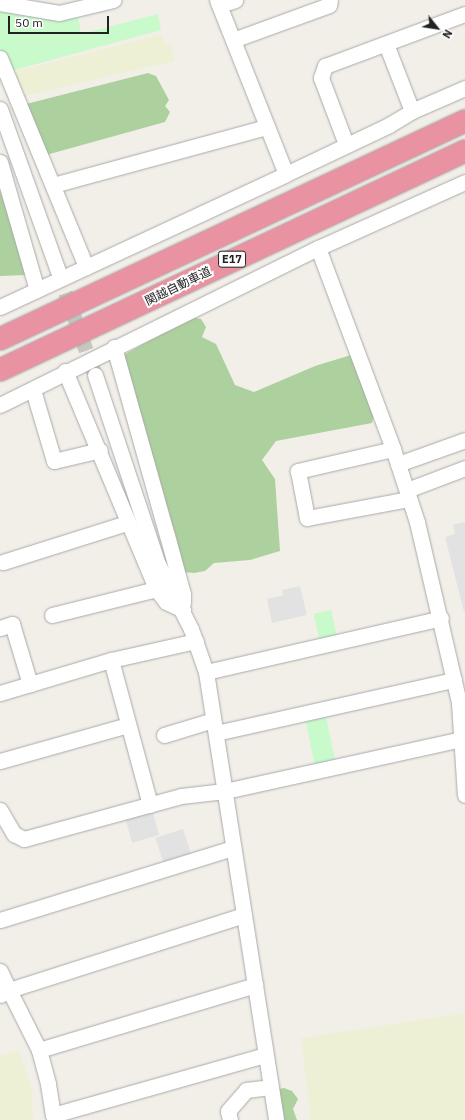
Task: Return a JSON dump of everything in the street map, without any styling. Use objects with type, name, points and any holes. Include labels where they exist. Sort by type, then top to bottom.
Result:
[{"type":"highway","name":"E17","points":[[0,340],[465,121]]},
{"type":"highway","name":"関越自動車道","points":[[0,370],[465,151]]},
{"type":"street","points":[[0,2],[28,5],[59,13],[75,5],[113,0]]},
{"type":"street","points":[[235,0],[218,3],[286,174]]},
{"type":"street","points":[[233,40],[329,4],[330,0]]},
{"type":"street","points":[[346,144],[321,78],[325,66],[465,14]]},
{"type":"street","points":[[386,44],[412,110]]},
{"type":"street","points":[[0,58],[86,267]]},
{"type":"street","points":[[0,307],[389,125],[412,110],[465,88]]},
{"type":"street","points":[[0,109],[58,271]]},
{"type":"street","points":[[53,185],[267,127]]},
{"type":"street","points":[[0,162],[37,290]]},
{"type":"street","points":[[0,404],[32,390],[65,371],[318,248],[465,182]]},
{"type":"street","points":[[318,248],[393,449],[408,494],[441,618],[454,680],[462,702],[465,795]]},
{"type":"street","points":[[114,347],[168,535],[183,594],[183,610]]},
{"type":"street","points":[[65,371],[100,450],[127,522],[156,589],[166,602],[183,610]]},
{"type":"street","points":[[95,375],[158,564],[183,610],[196,641],[206,672],[276,1120]]},
{"type":"street","points":[[32,390],[54,461],[100,450]]},
{"type":"street","points":[[398,464],[465,440]]},
{"type":"street","points":[[393,449],[298,471],[307,518],[408,494],[465,468]]},
{"type":"street","points":[[3,562],[127,522]]},
{"type":"street","points":[[52,615],[156,589]]},
{"type":"street","points":[[206,672],[441,618]]},
{"type":"street","points":[[0,628],[12,624],[30,684]]},
{"type":"street","points":[[0,693],[111,660],[196,641]]},
{"type":"street","points":[[111,660],[150,805]]},
{"type":"street","points":[[164,734],[214,726],[454,680]]},
{"type":"street","points":[[0,761],[128,724]]},
{"type":"street","points":[[0,810],[14,834],[24,839],[182,796],[225,791],[462,739]]},
{"type":"street","points":[[0,920],[233,848]]},
{"type":"street","points":[[4,992],[244,915]]},
{"type":"street","points":[[0,971],[4,992],[38,1050],[48,1084],[53,1115],[265,1054]]},
{"type":"street","points":[[38,1050],[255,985]]},
{"type":"street","points":[[230,1120],[228,1111],[246,1090],[270,1087]]},
{"type":"green space","points":[[0,4],[77,11],[81,34],[158,14],[161,30],[7,72],[0,55]]},
{"type":"green space","points":[[162,34],[165,46],[171,44],[174,61],[20,97],[10,73]]},
{"type":"green space","points":[[148,73],[156,76],[169,100],[165,106],[170,112],[165,122],[46,155],[26,104]]},
{"type":"green space","points":[[0,190],[27,275],[0,276]]},
{"type":"green space","points":[[192,317],[201,319],[206,327],[202,337],[216,344],[235,385],[254,392],[315,366],[351,355],[374,415],[372,423],[276,441],[262,460],[275,479],[280,551],[250,560],[214,563],[205,571],[194,573],[183,572],[122,356]]},
{"type":"green space","points":[[331,610],[337,637],[320,641],[313,614]]},
{"type":"green space","points":[[325,712],[336,762],[315,766],[304,716]]},
{"type":"green space","points":[[465,1013],[465,1120],[311,1120],[301,1038]]},
{"type":"green space","points":[[19,1050],[32,1089],[33,1120],[0,1120],[0,1056]]},
{"type":"green space","points":[[284,1088],[292,1091],[298,1099],[293,1109],[297,1120],[278,1120],[274,1090]]},
{"type":"shaded area","points":[[465,522],[464,612],[445,537],[455,534],[453,525]]},
{"type":"shaded area","points":[[300,586],[307,615],[272,623],[267,599],[283,595],[282,590]]},
{"type":"shaded area","points":[[152,810],[159,835],[132,843],[125,818]]},
{"type":"shaded area","points":[[183,829],[192,856],[164,865],[155,838]]},
{"type":"tunnel","points":[[58,271],[94,372]]}]
